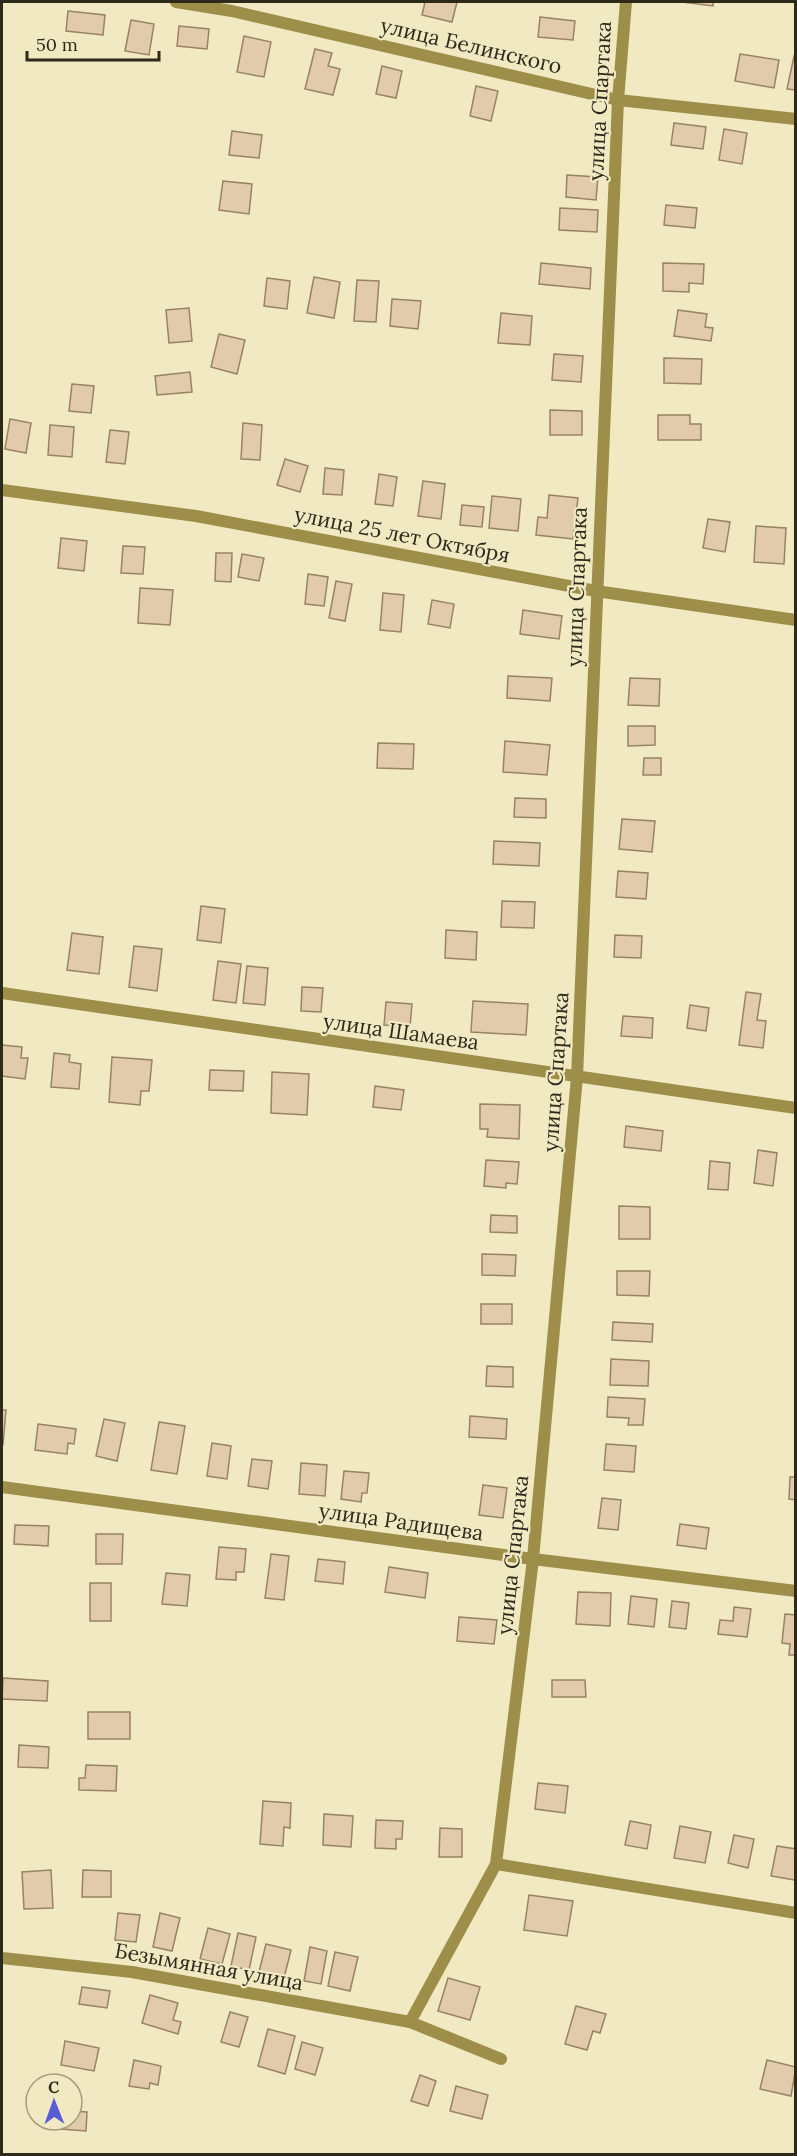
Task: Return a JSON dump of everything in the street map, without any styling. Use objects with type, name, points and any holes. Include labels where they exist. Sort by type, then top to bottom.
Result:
[{"type":"street","name":"улица Белинского","points":[[176,2],[232,11],[618,100],[795,119]]},
{"type":"street","name":"улица Спартака","points":[[410,2022],[496,1864],[533,1559],[577,1077],[618,100],[626,2]]},
{"type":"street","name":"улица 25 лет Октября","points":[[2,490],[196,516],[596,591],[795,620]]},
{"type":"street","name":"улица Шамаева","points":[[2,993],[795,1108]]},
{"type":"street","name":"улица Радищева","points":[[2,1486],[533,1559],[795,1591]]},
{"type":"street","points":[[496,1864],[795,1913]]},
{"type":"street","name":"Безымянная улица","points":[[2,1958],[132,1972],[410,2022]]},
{"type":"street","points":[[410,2022],[501,2058]]},
{"type":"building","points":[[425,2],[457,2],[452,22],[422,15]]},
{"type":"building","points":[[682,2],[713,2],[713,6]]},
{"type":"building","points":[[68,11],[105,15],[103,35],[66,31]]},
{"type":"building","points":[[540,17],[575,21],[573,40],[538,37]]},
{"type":"building","points":[[131,20],[154,24],[149,55],[125,51]]},
{"type":"building","points":[[179,26],[209,29],[207,49],[177,46]]},
{"type":"building","points":[[244,36],[271,42],[264,77],[237,72]]},
{"type":"building","points":[[315,49],[332,53],[328,66],[340,69],[333,95],[305,89]]},
{"type":"building","points":[[740,54],[779,60],[774,88],[735,81]]},
{"type":"building","points":[[794,56],[796,56],[796,90],[787,89]]},
{"type":"building","points":[[382,66],[402,71],[396,98],[376,94]]},
{"type":"building","points":[[476,86],[498,91],[491,121],[470,116]]},
{"type":"building","points":[[674,123],[706,127],[703,149],[671,145]]},
{"type":"building","points":[[724,129],[747,133],[742,164],[719,160]]},
{"type":"building","points":[[232,131],[262,135],[259,158],[229,155]]},
{"type":"building","points":[[567,175],[598,177],[596,200],[566,197]]},
{"type":"building","points":[[223,181],[252,184],[249,214],[219,210]]},
{"type":"building","points":[[666,205],[697,208],[695,228],[664,225]]},
{"type":"building","points":[[560,208],[598,210],[597,232],[559,230]]},
{"type":"building","points":[[541,263],[591,268],[590,289],[539,284]]},
{"type":"building","points":[[663,263],[704,264],[703,284],[689,283],[689,292],[663,291]]},
{"type":"building","points":[[314,277],[340,282],[334,318],[307,313]]},
{"type":"building","points":[[267,278],[290,281],[287,309],[264,306]]},
{"type":"building","points":[[357,280],[379,281],[376,322],[354,321]]},
{"type":"building","points":[[392,299],[421,301],[418,329],[390,326]]},
{"type":"building","points":[[189,308],[192,341],[169,343],[166,310]]},
{"type":"building","points":[[678,310],[707,314],[705,327],[713,328],[711,341],[674,336]]},
{"type":"building","points":[[501,313],[532,316],[530,345],[498,343]]},
{"type":"building","points":[[219,334],[245,340],[237,374],[211,367]]},
{"type":"building","points":[[554,354],[583,356],[581,382],[552,380]]},
{"type":"building","points":[[664,358],[702,359],[701,384],[664,383]]},
{"type":"building","points":[[190,372],[192,392],[157,395],[155,376]]},
{"type":"building","points":[[72,384],[94,386],[91,413],[69,411]]},
{"type":"building","points":[[550,410],[582,411],[582,435],[550,435]]},
{"type":"building","points":[[658,415],[690,415],[690,424],[701,424],[701,440],[658,440]]},
{"type":"building","points":[[10,419],[31,423],[26,453],[5,449]]},
{"type":"building","points":[[243,423],[262,425],[260,460],[241,459]]},
{"type":"building","points":[[50,425],[74,427],[72,457],[48,455]]},
{"type":"building","points":[[110,430],[129,432],[125,464],[106,462]]},
{"type":"building","points":[[285,459],[308,466],[300,492],[277,485]]},
{"type":"building","points":[[325,468],[344,470],[342,495],[323,494]]},
{"type":"building","points":[[379,474],[397,477],[393,506],[375,504]]},
{"type":"building","points":[[423,481],[445,484],[441,519],[418,516]]},
{"type":"building","points":[[549,495],[578,498],[573,539],[536,535],[538,517],[547,518]]},
{"type":"building","points":[[492,496],[521,499],[518,531],[489,528]]},
{"type":"building","points":[[462,505],[484,507],[482,527],[460,525]]},
{"type":"building","points":[[708,519],[730,522],[725,552],[703,548]]},
{"type":"building","points":[[756,526],[786,528],[784,564],[754,562]]},
{"type":"building","points":[[61,538],[87,541],[84,571],[58,568]]},
{"type":"building","points":[[123,546],[145,547],[143,574],[121,573]]},
{"type":"building","points":[[216,553],[232,553],[231,582],[215,581]]},
{"type":"building","points":[[242,554],[264,558],[259,581],[238,577]]},
{"type":"building","points":[[308,574],[328,577],[324,606],[305,604]]},
{"type":"building","points":[[336,581],[352,584],[345,621],[329,618]]},
{"type":"building","points":[[140,588],[173,590],[170,625],[138,623]]},
{"type":"building","points":[[383,593],[404,595],[401,632],[380,630]]},
{"type":"building","points":[[432,600],[454,604],[450,628],[428,624]]},
{"type":"building","points":[[523,610],[562,616],[559,639],[520,634]]},
{"type":"building","points":[[508,676],[552,678],[550,701],[507,698]]},
{"type":"building","points":[[630,678],[660,679],[659,706],[628,705]]},
{"type":"building","points":[[628,726],[655,726],[655,745],[628,746]]},
{"type":"building","points":[[505,741],[550,745],[547,775],[503,772]]},
{"type":"building","points":[[378,743],[414,744],[413,769],[377,768]]},
{"type":"building","points":[[644,758],[661,758],[661,775],[643,775]]},
{"type":"building","points":[[515,798],[546,799],[546,818],[514,817]]},
{"type":"building","points":[[622,819],[655,821],[652,852],[619,849]]},
{"type":"building","points":[[494,841],[540,843],[539,866],[493,864]]},
{"type":"building","points":[[618,871],[648,873],[646,899],[616,897]]},
{"type":"building","points":[[502,901],[535,902],[534,928],[501,927]]},
{"type":"building","points":[[201,906],[225,909],[221,943],[197,940]]},
{"type":"building","points":[[446,930],[477,932],[476,960],[445,958]]},
{"type":"building","points":[[72,933],[103,937],[99,974],[67,970]]},
{"type":"building","points":[[615,935],[642,936],[641,958],[614,957]]},
{"type":"building","points":[[134,946],[162,949],[157,991],[129,987]]},
{"type":"building","points":[[218,961],[241,964],[236,1003],[213,1000]]},
{"type":"building","points":[[247,966],[268,968],[265,1005],[243,1003]]},
{"type":"building","points":[[302,987],[323,988],[321,1012],[301,1011]]},
{"type":"building","points":[[746,992],[761,994],[757,1020],[766,1021],[763,1048],[739,1045]]},
{"type":"building","points":[[473,1001],[528,1004],[526,1035],[471,1032]]},
{"type":"building","points":[[386,1002],[412,1004],[410,1027],[384,1025]]},
{"type":"building","points":[[690,1005],[709,1008],[706,1031],[687,1028]]},
{"type":"building","points":[[623,1016],[653,1018],[652,1038],[621,1036]]},
{"type":"building","points":[[2,1045],[22,1047],[21,1058],[28,1058],[25,1079],[2,1076]]},
{"type":"building","points":[[54,1053],[70,1055],[69,1062],[81,1064],[79,1089],[51,1087]]},
{"type":"building","points":[[112,1057],[152,1060],[149,1091],[141,1091],[140,1105],[109,1102]]},
{"type":"building","points":[[210,1070],[244,1071],[243,1091],[209,1090]]},
{"type":"building","points":[[272,1072],[309,1074],[307,1115],[271,1113]]},
{"type":"building","points":[[375,1086],[404,1090],[401,1110],[373,1107]]},
{"type":"building","points":[[480,1104],[520,1105],[519,1139],[487,1137],[488,1129],[480,1129]]},
{"type":"building","points":[[626,1126],[663,1131],[661,1151],[624,1147]]},
{"type":"building","points":[[758,1150],[777,1153],[773,1186],[754,1183]]},
{"type":"building","points":[[486,1160],[519,1162],[517,1184],[506,1183],[506,1188],[484,1186]]},
{"type":"building","points":[[710,1161],[730,1163],[728,1190],[708,1189]]},
{"type":"building","points":[[619,1206],[650,1207],[650,1239],[619,1239]]},
{"type":"building","points":[[491,1215],[517,1216],[517,1233],[490,1232]]},
{"type":"building","points":[[482,1254],[516,1255],[515,1276],[482,1275]]},
{"type":"building","points":[[617,1271],[650,1271],[649,1296],[617,1295]]},
{"type":"building","points":[[481,1304],[512,1304],[512,1324],[481,1324]]},
{"type":"building","points":[[613,1322],[653,1324],[652,1342],[612,1340]]},
{"type":"building","points":[[611,1359],[649,1361],[648,1386],[610,1385]]},
{"type":"building","points":[[487,1366],[513,1367],[513,1387],[486,1386]]},
{"type":"building","points":[[608,1397],[645,1399],[643,1425],[628,1425],[629,1418],[607,1417]]},
{"type":"building","points":[[2,1410],[6,1410],[3,1445],[2,1445]]},
{"type":"building","points":[[470,1416],[507,1419],[506,1439],[469,1437]]},
{"type":"building","points":[[104,1419],[125,1423],[117,1461],[96,1456]]},
{"type":"building","points":[[159,1422],[185,1426],[177,1474],[151,1470]]},
{"type":"building","points":[[38,1424],[76,1429],[74,1444],[68,1443],[67,1454],[35,1450]]},
{"type":"building","points":[[212,1443],[231,1446],[227,1479],[207,1476]]},
{"type":"building","points":[[606,1444],[636,1446],[634,1472],[604,1470]]},
{"type":"building","points":[[252,1459],[272,1461],[268,1489],[248,1486]]},
{"type":"building","points":[[301,1463],[327,1465],[325,1496],[299,1494]]},
{"type":"building","points":[[344,1471],[369,1473],[367,1493],[362,1493],[361,1502],[341,1499]]},
{"type":"building","points":[[790,1477],[796,1477],[796,1500],[789,1499]]},
{"type":"building","points":[[483,1485],[507,1488],[503,1518],[479,1515]]},
{"type":"building","points":[[602,1498],[621,1500],[618,1530],[598,1528]]},
{"type":"building","points":[[680,1524],[709,1528],[706,1549],[677,1545]]},
{"type":"building","points":[[15,1525],[49,1526],[48,1546],[14,1544]]},
{"type":"building","points":[[96,1534],[123,1534],[122,1564],[96,1564]]},
{"type":"building","points":[[219,1547],[246,1549],[244,1572],[236,1572],[236,1580],[216,1579]]},
{"type":"building","points":[[271,1554],[289,1556],[284,1600],[265,1598]]},
{"type":"building","points":[[318,1559],[345,1562],[343,1584],[315,1581]]},
{"type":"building","points":[[389,1567],[428,1573],[425,1598],[385,1592]]},
{"type":"building","points":[[166,1573],[190,1575],[187,1606],[162,1604]]},
{"type":"building","points":[[90,1583],[111,1583],[111,1621],[90,1621]]},
{"type":"building","points":[[578,1592],[611,1593],[610,1626],[576,1624]]},
{"type":"building","points":[[631,1596],[657,1599],[654,1627],[628,1624]]},
{"type":"building","points":[[672,1601],[689,1603],[686,1629],[669,1627]]},
{"type":"building","points":[[734,1607],[751,1609],[747,1637],[718,1634],[720,1620],[733,1621]]},
{"type":"building","points":[[785,1614],[796,1615],[796,1655],[789,1655],[790,1644],[782,1643]]},
{"type":"building","points":[[459,1617],[497,1620],[494,1644],[457,1641]]},
{"type":"building","points":[[3,1678],[48,1681],[47,1701],[2,1699]]},
{"type":"building","points":[[552,1680],[585,1680],[586,1697],[552,1697]]},
{"type":"building","points":[[88,1712],[130,1712],[130,1739],[88,1739]]},
{"type":"building","points":[[19,1745],[49,1747],[48,1768],[18,1767]]},
{"type":"building","points":[[86,1765],[117,1766],[116,1791],[79,1790],[79,1778],[85,1778]]},
{"type":"building","points":[[538,1783],[568,1786],[565,1813],[535,1809]]},
{"type":"building","points":[[263,1801],[291,1803],[290,1828],[284,1827],[283,1846],[260,1844]]},
{"type":"building","points":[[324,1814],[353,1816],[351,1847],[323,1845]]},
{"type":"building","points":[[376,1820],[403,1821],[402,1839],[396,1839],[396,1849],[375,1848]]},
{"type":"building","points":[[630,1821],[651,1825],[647,1849],[625,1845]]},
{"type":"building","points":[[680,1826],[711,1832],[705,1863],[674,1858]]},
{"type":"building","points":[[440,1828],[462,1829],[462,1857],[439,1857]]},
{"type":"building","points":[[734,1835],[754,1839],[748,1868],[728,1863]]},
{"type":"building","points":[[777,1846],[796,1849],[795,1880],[771,1876]]},
{"type":"building","points":[[51,1870],[53,1908],[24,1909],[22,1872]]},
{"type":"building","points":[[83,1870],[111,1871],[111,1897],[82,1897]]},
{"type":"building","points":[[529,1895],[573,1901],[567,1936],[524,1930]]},
{"type":"building","points":[[118,1913],[140,1915],[136,1942],[115,1940]]},
{"type":"building","points":[[160,1913],[180,1918],[172,1951],[153,1947]]},
{"type":"building","points":[[208,1928],[230,1934],[222,1964],[200,1959]]},
{"type":"building","points":[[238,1933],[256,1937],[249,1970],[231,1966]]},
{"type":"building","points":[[266,1944],[291,1950],[284,1978],[259,1972]]},
{"type":"building","points":[[310,1947],[327,1951],[321,1984],[304,1981]]},
{"type":"building","points":[[335,1952],[358,1957],[350,1991],[328,1986]]},
{"type":"building","points":[[448,1978],[480,1987],[470,2020],[438,2011]]},
{"type":"building","points":[[82,1987],[110,1991],[107,2008],[79,2004]]},
{"type":"building","points":[[150,1995],[178,2003],[173,2020],[181,2022],[178,2034],[142,2023]]},
{"type":"building","points":[[576,2006],[606,2014],[600,2033],[593,2031],[587,2050],[565,2044]]},
{"type":"building","points":[[230,2012],[248,2017],[239,2047],[221,2042]]},
{"type":"building","points":[[268,2029],[295,2036],[285,2074],[258,2066]]},
{"type":"building","points":[[65,2041],[99,2048],[94,2071],[61,2065]]},
{"type":"building","points":[[302,2042],[323,2048],[315,2075],[295,2069]]},
{"type":"building","points":[[134,2060],[161,2066],[158,2085],[150,2083],[149,2089],[129,2086]]},
{"type":"building","points":[[767,2060],[796,2067],[791,2096],[760,2089]]},
{"type":"building","points":[[420,2075],[436,2081],[428,2106],[411,2101]]},
{"type":"building","points":[[456,2086],[488,2095],[482,2119],[450,2111]]},
{"type":"building","points":[[84,2112],[87,2112],[86,2131],[84,2131]]}]
